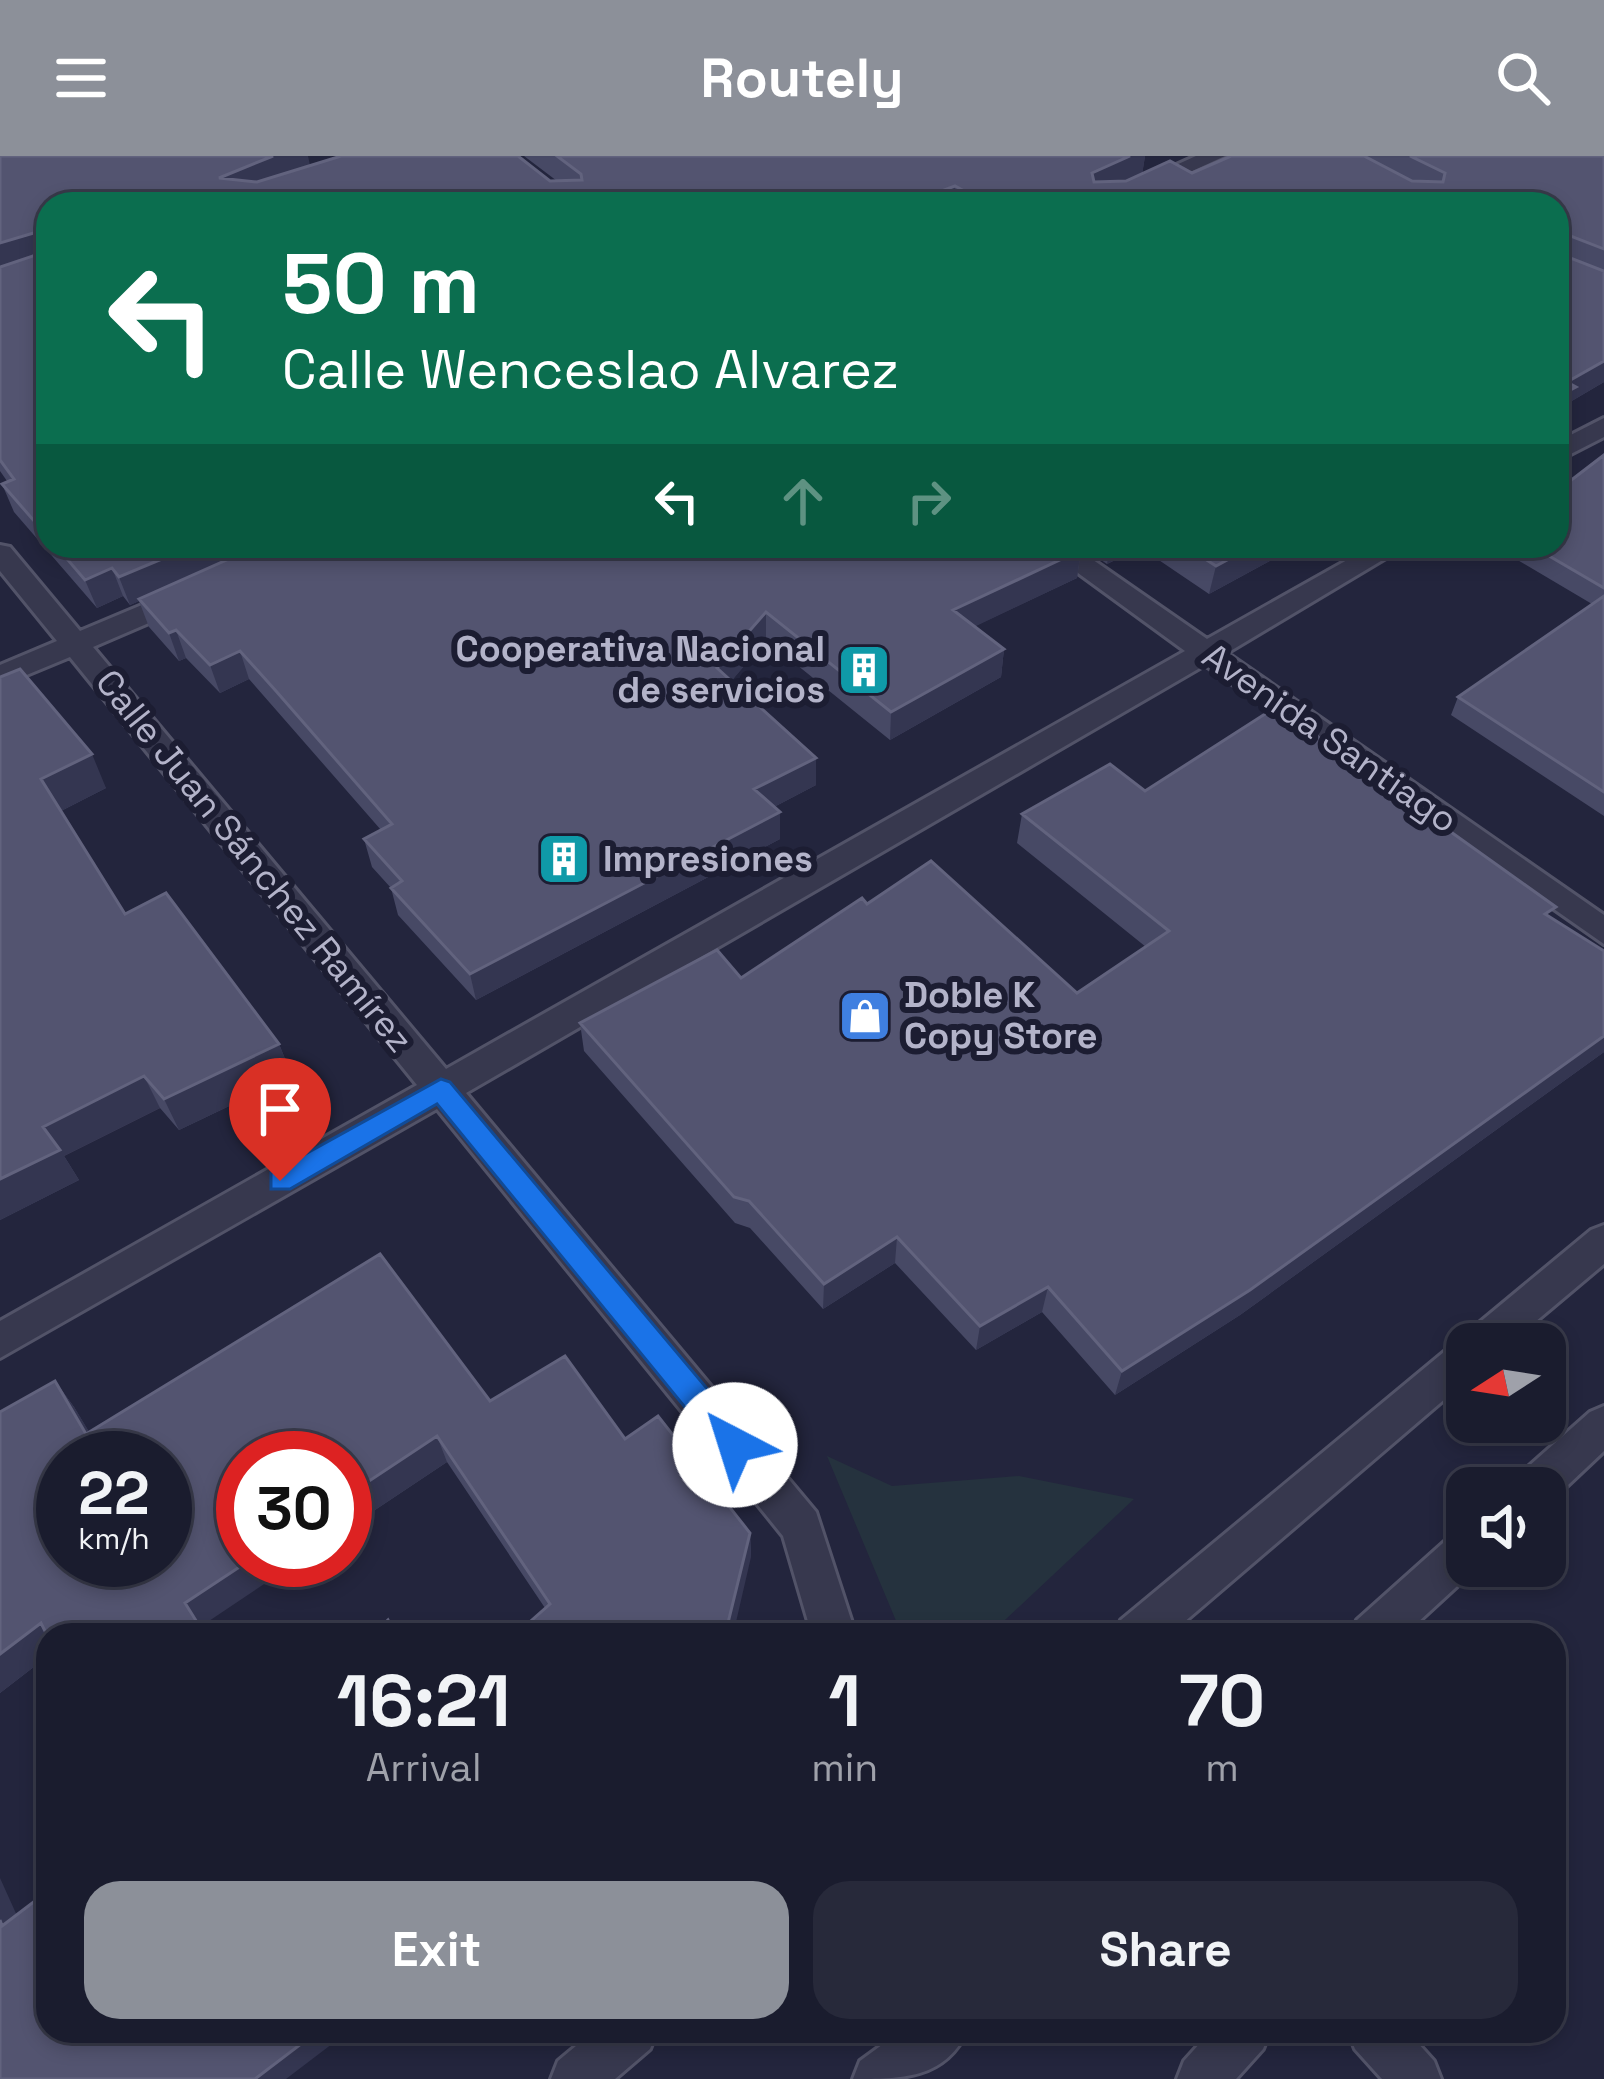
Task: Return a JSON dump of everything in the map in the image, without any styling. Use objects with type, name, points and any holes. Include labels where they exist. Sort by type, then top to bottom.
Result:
[{"type":"street","points":[[1128,192],[1214,156]]},
{"type":"street","points":[[1569,446],[1604,426]]},
{"type":"street","name":"Calle Juan Sánchez Ramírez","points":[[0,553],[801,1526],[830,1623]]},
{"type":"street","name":"Avenida Santiago","points":[[1072,558],[1604,932]]},
{"type":"street","points":[[0,1341],[1371,558]]},
{"type":"street","points":[[0,676],[220,581]]},
{"type":"street","points":[[1506,1323],[1604,1241]]},
{"type":"street","points":[[1156,1623],[1446,1374]]},
{"type":"street","points":[[1557,1467],[1604,1425]]},
{"type":"street","points":[[1385,1623],[1446,1568]]},
{"type":"street","points":[[576,2079],[618,2043]]},
{"type":"street","points":[[886,2062],[920,2043]]},
{"type":"street","points":[[1202,2079],[1234,2043]]},
{"type":"street","points":[[1384,2043],[1416,2079]]},
{"type":"shaded area","points":[[827,1456],[892,1486],[1019,1476],[1134,1499],[1002,1623],[897,1623]]},
{"type":"building","points":[[0,156],[273,156],[219,178],[257,182],[341,156],[518,156],[550,181],[582,180],[581,174],[557,156],[1130,156],[1092,173],[1094,182],[1126,181],[1170,161],[1192,173],[1231,156],[1364,156],[1412,181],[1443,182],[1445,173],[1410,156],[1604,156],[1604,249],[1569,235],[1569,192],[966,192],[955,186],[939,192],[36,192],[36,232],[0,243]]},
{"type":"building","points":[[36,255],[36,523],[2,484],[14,479],[0,460],[0,267]]},
{"type":"building","points":[[1569,258],[1604,271],[1604,361],[1569,381]]},
{"type":"building","points":[[1604,455],[1604,588],[1553,558],[1569,558],[1569,482]]},
{"type":"building","points":[[66,558],[164,558],[119,577],[112,568],[85,580]]},
{"type":"building","points":[[231,558],[1064,558],[953,610],[1004,649],[891,712],[766,612],[717,668],[816,758],[754,789],[780,812],[470,974],[391,888],[402,881],[364,839],[392,824],[276,691],[240,651],[210,665],[176,630],[169,633],[139,599]]},
{"type":"building","points":[[1204,558],[1231,558],[1216,566]]},
{"type":"building","points":[[1604,596],[1604,792],[1458,697]]},
{"type":"building","points":[[20,669],[92,754],[41,779],[125,914],[166,893],[279,1044],[164,1099],[144,1076],[43,1127],[60,1150],[0,1179],[0,677]]},
{"type":"building","points":[[1276,707],[1556,907],[1545,914],[1604,951],[1604,1036],[1250,1290],[1122,1371],[1048,1287],[980,1326],[897,1237],[824,1284],[749,1201],[734,1197],[580,1023],[717,950],[741,978],[862,898],[867,904],[931,861],[1077,993],[1169,931],[1022,814],[1110,764],[1145,791]]},
{"type":"building","points":[[380,1254],[490,1401],[565,1356],[625,1439],[658,1416],[750,1533],[728,1623],[529,1623],[550,1604],[437,1436],[372,1479],[372,1431],[216,1431],[216,1582],[185,1603],[198,1623],[36,1623],[0,1654],[0,1412],[55,1381],[84,1431],[36,1431],[36,1587],[192,1587],[192,1431],[91,1431]]},
{"type":"building","points":[[36,1900],[36,2043],[302,2043],[255,2079],[0,2079],[0,1920],[2,1926]]},
{"type":"place","name":"Cooperativa Nacional de servicios","points":[[864,670]]},
{"type":"place","name":"Impresiones","points":[[564,859]]},
{"type":"place","name":"Doble K Copy Store","points":[[865,1016]]},
{"type":"route","points":[[280,1181],[441,1089],[735,1445]]}]
